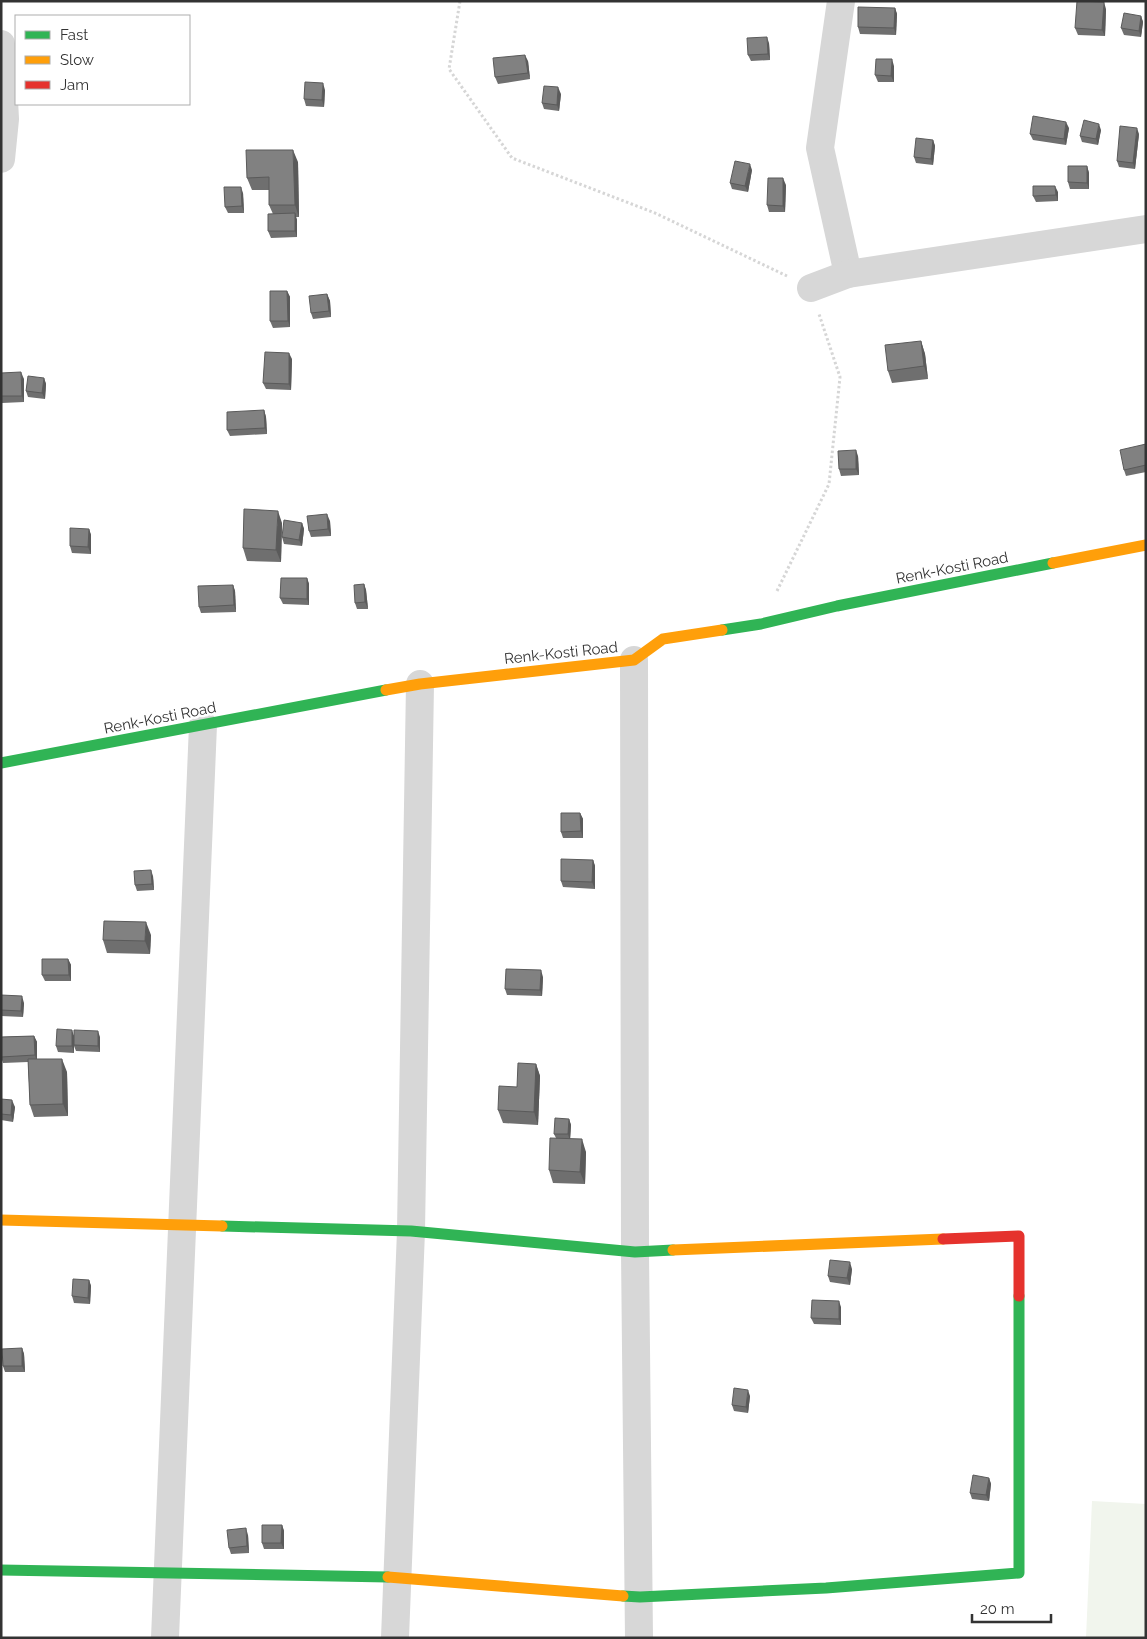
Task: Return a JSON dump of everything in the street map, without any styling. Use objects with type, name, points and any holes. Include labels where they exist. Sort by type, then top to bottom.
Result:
[{"type":"street","points":[[841,1],[820,148],[848,274]]},
{"type":"street","points":[[1,44],[5,119],[1,159]]},
{"type":"street","points":[[810,288],[848,274],[1146,229]]},
{"type":"street","name":"Renk-Kosti Road","points":[[1,763],[420,684],[634,660],[663,639],[761,624],[837,606],[1146,545]]},
{"type":"street","points":[[634,660],[635,1252],[639,1638]]},
{"type":"street","points":[[395,1638],[411,1230],[420,684]]},
{"type":"street","points":[[165,1638],[203,725]]},
{"type":"street","points":[[1,1220],[411,1230],[635,1252],[1019,1236],[1019,1573],[826,1588],[640,1597],[398,1577],[1,1570]]},
{"type":"path","points":[[460,1],[449,69],[512,158],[655,213],[810,288],[840,377],[829,484],[761,624]]},
{"type":"shaded area","points":[[1092,1501],[1146,1504],[1146,1638],[1086,1638]]},
{"type":"building","points":[[1077,1],[1104,2],[1102,30],[1075,28]]},
{"type":"building","points":[[858,7],[895,8],[894,28],[858,27]]},
{"type":"building","points":[[1124,13],[1141,16],[1139,31],[1121,28]]},
{"type":"building","points":[[767,37],[768,54],[748,55],[747,38]]},
{"type":"building","points":[[525,55],[528,73],[495,77],[493,58]]},
{"type":"building","points":[[876,59],[892,59],[891,76],[875,75]]},
{"type":"building","points":[[305,82],[323,83],[322,100],[304,99]]},
{"type":"building","points":[[544,86],[558,87],[557,105],[542,103]]},
{"type":"building","points":[[1033,116],[1066,122],[1064,139],[1030,134]]},
{"type":"building","points":[[1084,120],[1099,124],[1096,139],[1080,136]]},
{"type":"building","points":[[1120,126],[1137,128],[1133,163],[1117,161]]},
{"type":"building","points":[[916,138],[933,140],[931,159],[914,157]]},
{"type":"building","points":[[246,150],[293,150],[295,205],[269,205],[269,177],[247,178]]},
{"type":"building","points":[[735,161],[750,164],[745,186],[730,183]]},
{"type":"building","points":[[1068,166],[1087,166],[1087,183],[1068,182]]},
{"type":"building","points":[[768,178],[783,178],[783,206],[767,205]]},
{"type":"building","points":[[1033,186],[1055,186],[1056,195],[1033,196]]},
{"type":"building","points":[[224,187],[241,187],[242,206],[225,207]]},
{"type":"building","points":[[295,213],[295,231],[268,231],[268,214]]},
{"type":"building","points":[[270,291],[287,291],[288,321],[270,321]]},
{"type":"building","points":[[327,294],[329,311],[311,313],[309,296]]},
{"type":"building","points":[[921,341],[924,366],[888,371],[885,345]]},
{"type":"building","points":[[265,352],[289,353],[289,384],[263,383]]},
{"type":"building","points":[[21,372],[22,396],[1,396],[1,373]]},
{"type":"building","points":[[28,376],[44,378],[42,393],[26,391]]},
{"type":"building","points":[[264,410],[265,428],[227,430],[227,412]]},
{"type":"building","points":[[1146,444],[1146,465],[1124,470],[1120,450]]},
{"type":"building","points":[[856,450],[856,469],[839,469],[838,451]]},
{"type":"building","points":[[244,509],[278,511],[276,550],[243,548]]},
{"type":"building","points":[[327,514],[328,529],[309,531],[307,516]]},
{"type":"building","points":[[284,520],[302,523],[299,540],[282,537]]},
{"type":"building","points":[[70,528],[89,529],[88,547],[70,546]]},
{"type":"building","points":[[281,578],[307,578],[307,599],[280,598]]},
{"type":"building","points":[[364,584],[365,602],[355,603],[354,585]]},
{"type":"building","points":[[233,585],[234,605],[199,607],[198,586]]},
{"type":"building","points":[[561,813],[580,813],[581,831],[561,832]]},
{"type":"building","points":[[561,859],[593,860],[592,882],[561,881]]},
{"type":"building","points":[[151,870],[152,884],[135,885],[134,871]]},
{"type":"building","points":[[104,921],[146,922],[145,941],[103,940]]},
{"type":"building","points":[[42,959],[68,959],[69,975],[42,975]]},
{"type":"building","points":[[506,969],[541,970],[540,990],[505,989]]},
{"type":"building","points":[[1,995],[22,996],[21,1011],[1,1010]]},
{"type":"building","points":[[57,1029],[72,1030],[72,1046],[56,1046]]},
{"type":"building","points":[[74,1030],[98,1031],[98,1046],[74,1045]]},
{"type":"building","points":[[34,1036],[35,1055],[1,1057],[1,1037]]},
{"type":"building","points":[[28,1059],[62,1059],[63,1104],[30,1105]]},
{"type":"building","points":[[518,1063],[536,1064],[534,1112],[498,1110],[499,1086],[517,1087]]},
{"type":"building","points":[[1,1099],[12,1100],[11,1115],[1,1114]]},
{"type":"building","points":[[555,1118],[569,1119],[568,1134],[554,1134]]},
{"type":"building","points":[[550,1138],[582,1139],[580,1172],[549,1170]]},
{"type":"building","points":[[830,1260],[850,1262],[847,1278],[828,1276]]},
{"type":"building","points":[[73,1279],[89,1280],[88,1298],[72,1296]]},
{"type":"building","points":[[812,1300],[839,1301],[839,1319],[811,1318]]},
{"type":"building","points":[[22,1348],[22,1366],[3,1366],[2,1349]]},
{"type":"building","points":[[734,1388],[748,1390],[746,1407],[732,1405]]},
{"type":"building","points":[[973,1475],[989,1478],[986,1495],[970,1493]]},
{"type":"building","points":[[262,1525],[282,1525],[281,1543],[262,1543]]},
{"type":"building","points":[[246,1528],[247,1546],[229,1548],[227,1530]]},
{"type":"traffic: fast","points":[[722,630],[761,624],[837,606],[1053,563]]},
{"type":"traffic: fast","points":[[1,763],[386,690]]},
{"type":"traffic: fast","points":[[222,1226],[411,1231],[635,1252],[673,1250]]},
{"type":"traffic: fast","points":[[623,1596],[640,1597],[826,1588],[1019,1573],[1019,1296]]},
{"type":"traffic: fast","points":[[1,1570],[388,1577]]},
{"type":"traffic: slow","points":[[1053,563],[1146,545]]},
{"type":"traffic: slow","points":[[386,690],[420,684],[634,660],[663,639],[722,630]]},
{"type":"traffic: slow","points":[[1,1220],[222,1226]]},
{"type":"traffic: slow","points":[[673,1250],[943,1239]]},
{"type":"traffic: slow","points":[[388,1577],[623,1596]]},
{"type":"traffic: jam","points":[[943,1239],[1019,1236],[1019,1296]]}]
